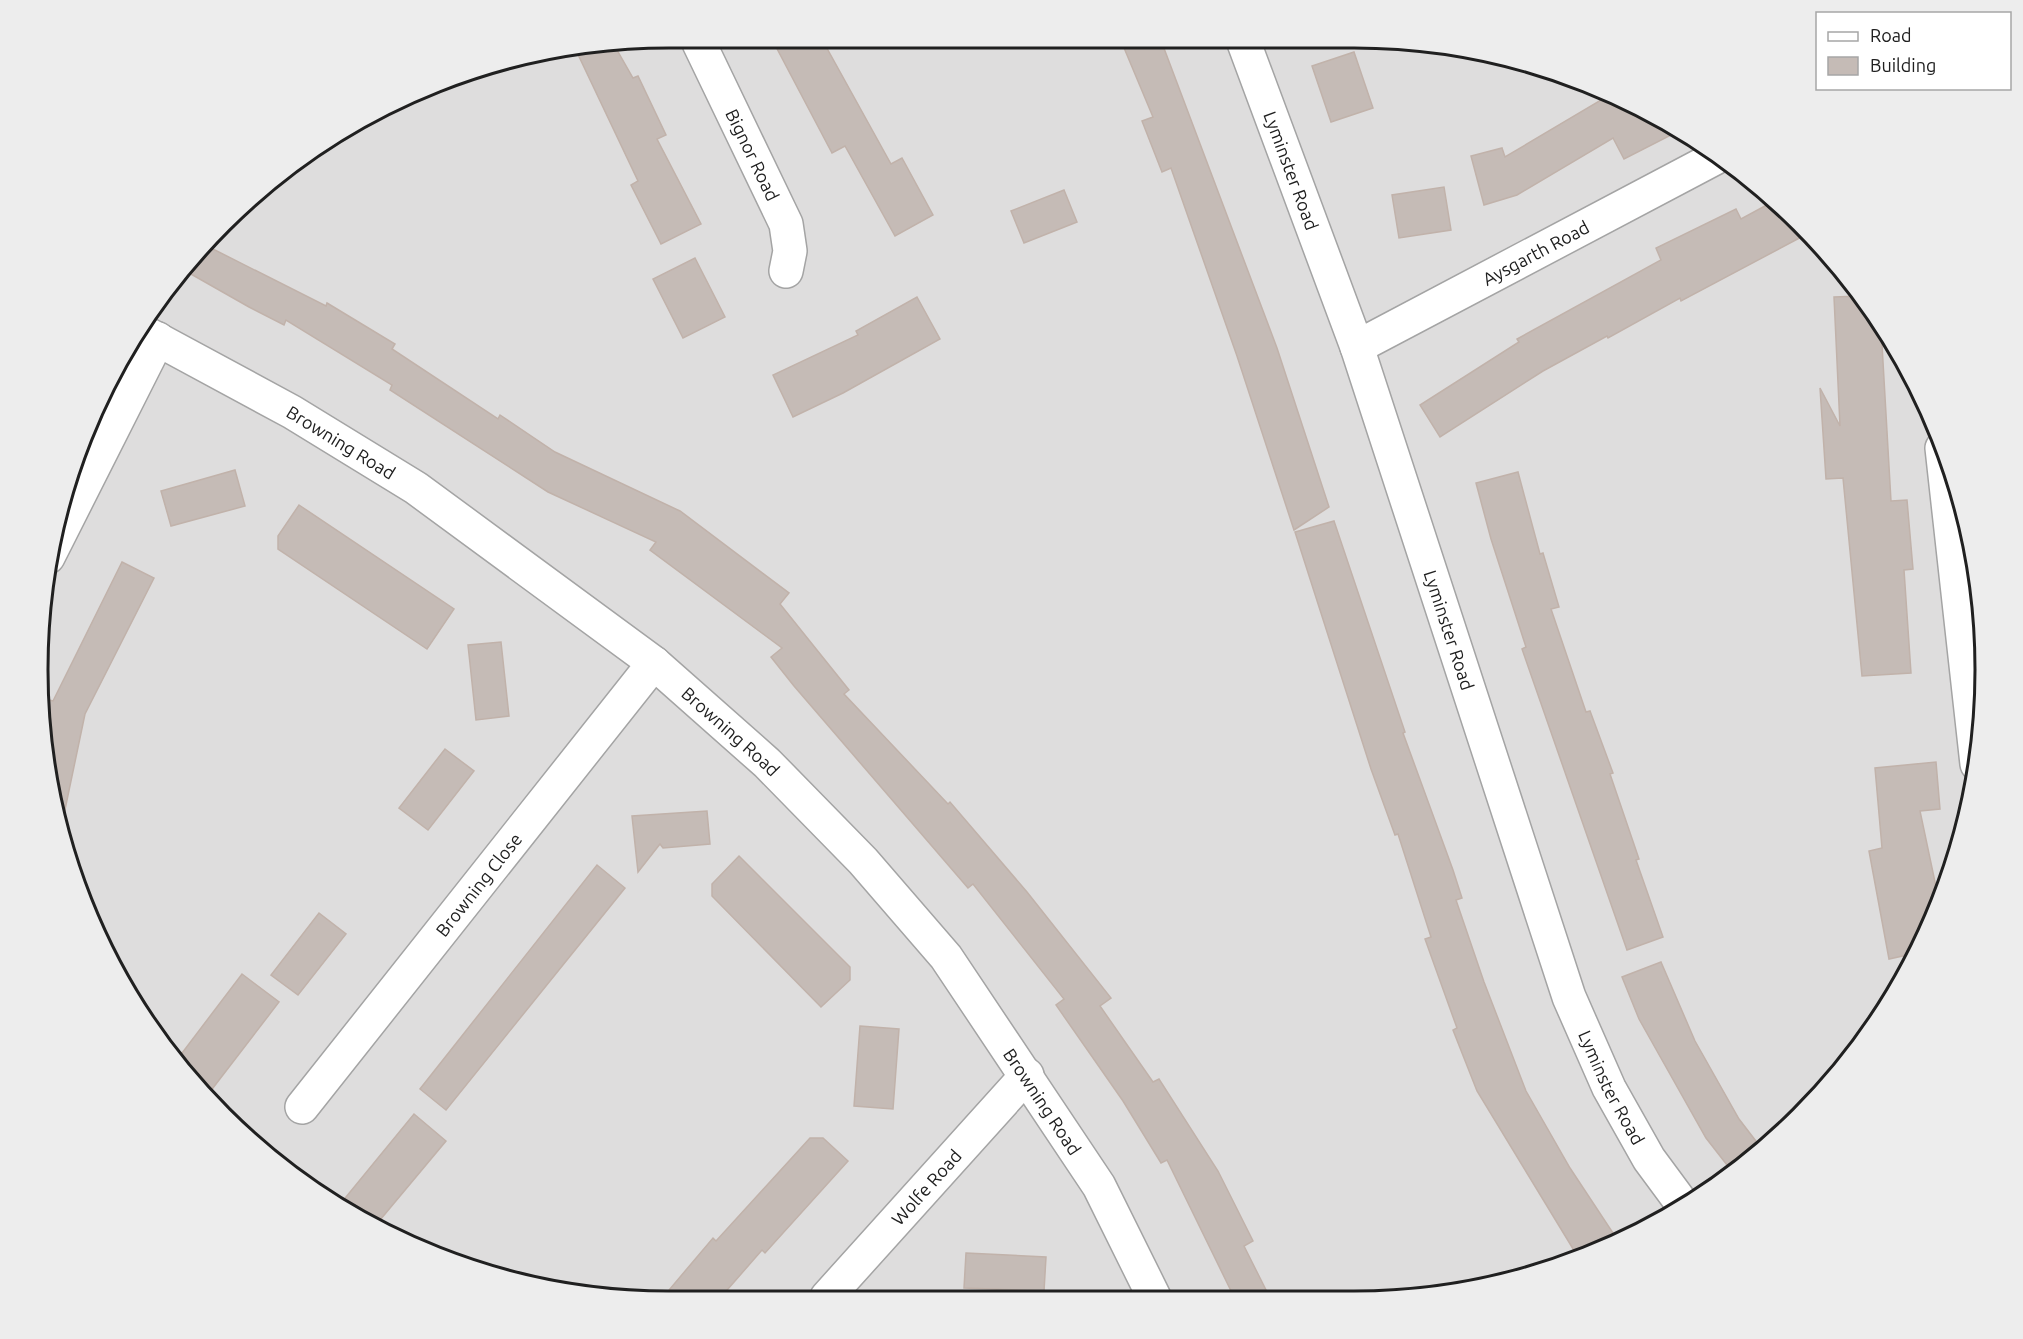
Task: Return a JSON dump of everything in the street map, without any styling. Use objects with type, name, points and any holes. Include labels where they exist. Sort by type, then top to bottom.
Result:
[{"type":"street","name":"Bignor Road","points":[[701,48],[786,224],[790,251],[786,271]]},
{"type":"street","name":"Lyminster Road","points":[[1246,48],[1357,347],[1569,997],[1609,1088],[1649,1159],[1678,1199]]},
{"type":"street","name":"Aysgarth Road","points":[[1357,347],[1710,161]]},
{"type":"street","points":[[68,514],[150,335]]},
{"type":"street","name":"Browning Road","points":[[150,335],[292,412],[417,488],[654,663],[766,763],[862,861],[946,957],[1099,1186],[1151,1291]]},
{"type":"street","points":[[1952,502],[1966,579],[1974,711]]},
{"type":"street","name":"Browning Close","points":[[302,1107],[654,663]]},
{"type":"street","name":"Wolfe Road","points":[[832,1291],[1027,1075]]},
{"type":"shaded area","points":[[670,48],[1354,48],[1435,53],[1514,69],[1591,95],[1664,131],[1732,176],[1793,230],[1821,260],[1847,291],[1892,359],[1928,432],[1942,470],[1954,509],[1970,588],[1974,629],[1974,710],[1970,751],[1954,830],[1928,907],[1911,944],[1892,980],[1847,1048],[1793,1109],[1763,1137],[1732,1163],[1664,1208],[1591,1244],[1514,1270],[1435,1286],[1394,1290],[670,1291],[588,1286],[509,1270],[432,1244],[359,1208],[291,1163],[230,1109],[176,1048],[131,980],[95,907],[81,869],[60,791],[49,710],[49,629],[53,588],[69,509],[95,432],[131,359],[176,291],[230,230],[260,202],[291,176],[359,131],[432,95],[509,69],[588,53]]},
{"type":"building","points":[[777,48],[827,48],[891,164],[902,158],[933,215],[895,236],[845,146],[832,153]]},
{"type":"building","points":[[1124,48],[1164,48],[1277,348],[1329,507],[1294,530],[1237,356],[1171,168],[1162,172],[1142,121],[1153,117]]},
{"type":"building","points":[[617,50],[633,78],[638,76],[666,135],[657,139],[701,224],[661,244],[631,185],[638,181],[578,55]]},
{"type":"building","points":[[1354,52],[1373,108],[1331,122],[1312,66]]},
{"type":"building","points":[[1601,100],[1671,135],[1624,159],[1613,138],[1517,195],[1484,205],[1471,156],[1502,148],[1505,157]]},
{"type":"building","points":[[1444,187],[1451,230],[1399,238],[1392,195]]},
{"type":"building","points":[[1064,190],[1077,222],[1024,243],[1011,211]]},
{"type":"building","points":[[1766,205],[1800,238],[1543,371],[1440,437],[1420,405],[1519,342],[1517,339],[1661,260],[1656,248],[1736,209],[1741,219]]},
{"type":"building","points":[[212,249],[326,306],[327,303],[395,344],[392,349],[498,419],[500,415],[555,452],[680,511],[789,593],[780,604],[849,690],[844,694],[948,804],[950,802],[1027,892],[1111,998],[1100,1006],[1153,1082],[1159,1079],[1218,1171],[1253,1241],[1244,1246],[1266,1291],[1231,1291],[1167,1160],[1161,1163],[1123,1101],[1056,1005],[1064,999],[973,884],[968,888],[794,686],[771,657],[782,648],[650,550],[656,542],[548,492],[390,390],[392,385],[286,320],[284,325],[190,274]]},
{"type":"building","points":[[695,258],[725,317],[683,338],[653,279]]},
{"type":"building","points":[[1851,296],[1882,343],[1891,501],[1907,500],[1913,569],[1904,570],[1911,673],[1862,676],[1843,478],[1826,479],[1820,388],[1840,426],[1834,297]]},
{"type":"building","points":[[917,297],[940,339],[843,393],[793,417],[773,375],[858,335],[856,331]]},
{"type":"building","points":[[235,470],[245,506],[171,526],[161,491]]},
{"type":"building","points":[[1518,472],[1540,554],[1543,553],[1559,607],[1551,609],[1586,712],[1590,711],[1613,773],[1610,774],[1639,859],[1636,860],[1663,937],[1627,950],[1522,649],[1526,647],[1491,539],[1476,483]]},
{"type":"building","points":[[299,505],[454,609],[427,649],[278,549],[278,536]]},
{"type":"building","points":[[1334,521],[1405,732],[1403,733],[1453,870],[1462,898],[1456,900],[1484,982],[1526,1091],[1570,1168],[1613,1234],[1591,1244],[1574,1250],[1477,1091],[1453,1030],[1457,1028],[1425,939],[1431,937],[1398,834],[1395,835],[1371,769],[1295,532]]},
{"type":"building","points":[[122,562],[154,578],[85,714],[65,811],[53,751],[49,701],[53,701]]},
{"type":"building","points":[[501,642],[509,716],[476,720],[468,645]]},
{"type":"building","points":[[445,749],[474,771],[428,830],[399,808]]},
{"type":"building","points":[[1936,762],[1940,809],[1920,811],[1936,886],[1905,955],[1889,959],[1869,851],[1882,848],[1875,768]]},
{"type":"building","points":[[707,811],[710,844],[663,848],[660,844],[638,872],[632,816]]},
{"type":"building","points":[[739,856],[850,967],[850,980],[821,1007],[712,896],[712,884]]},
{"type":"building","points":[[597,865],[625,888],[446,1110],[420,1089]]},
{"type":"building","points":[[319,913],[346,934],[298,995],[271,975]]},
{"type":"building","points":[[1661,962],[1695,1041],[1739,1119],[1757,1142],[1728,1166],[1706,1138],[1639,1019],[1622,977]]},
{"type":"building","points":[[242,974],[279,1002],[212,1089],[181,1054]]},
{"type":"building","points":[[860,1026],[899,1029],[893,1109],[854,1106]]},
{"type":"building","points":[[414,1114],[446,1141],[381,1219],[344,1199]]},
{"type":"building","points":[[810,1138],[823,1138],[848,1161],[765,1253],[762,1250],[726,1291],[668,1291],[713,1238],[716,1241]]},
{"type":"building","points":[[966,1253],[1046,1257],[1044,1291],[964,1288]]}]
